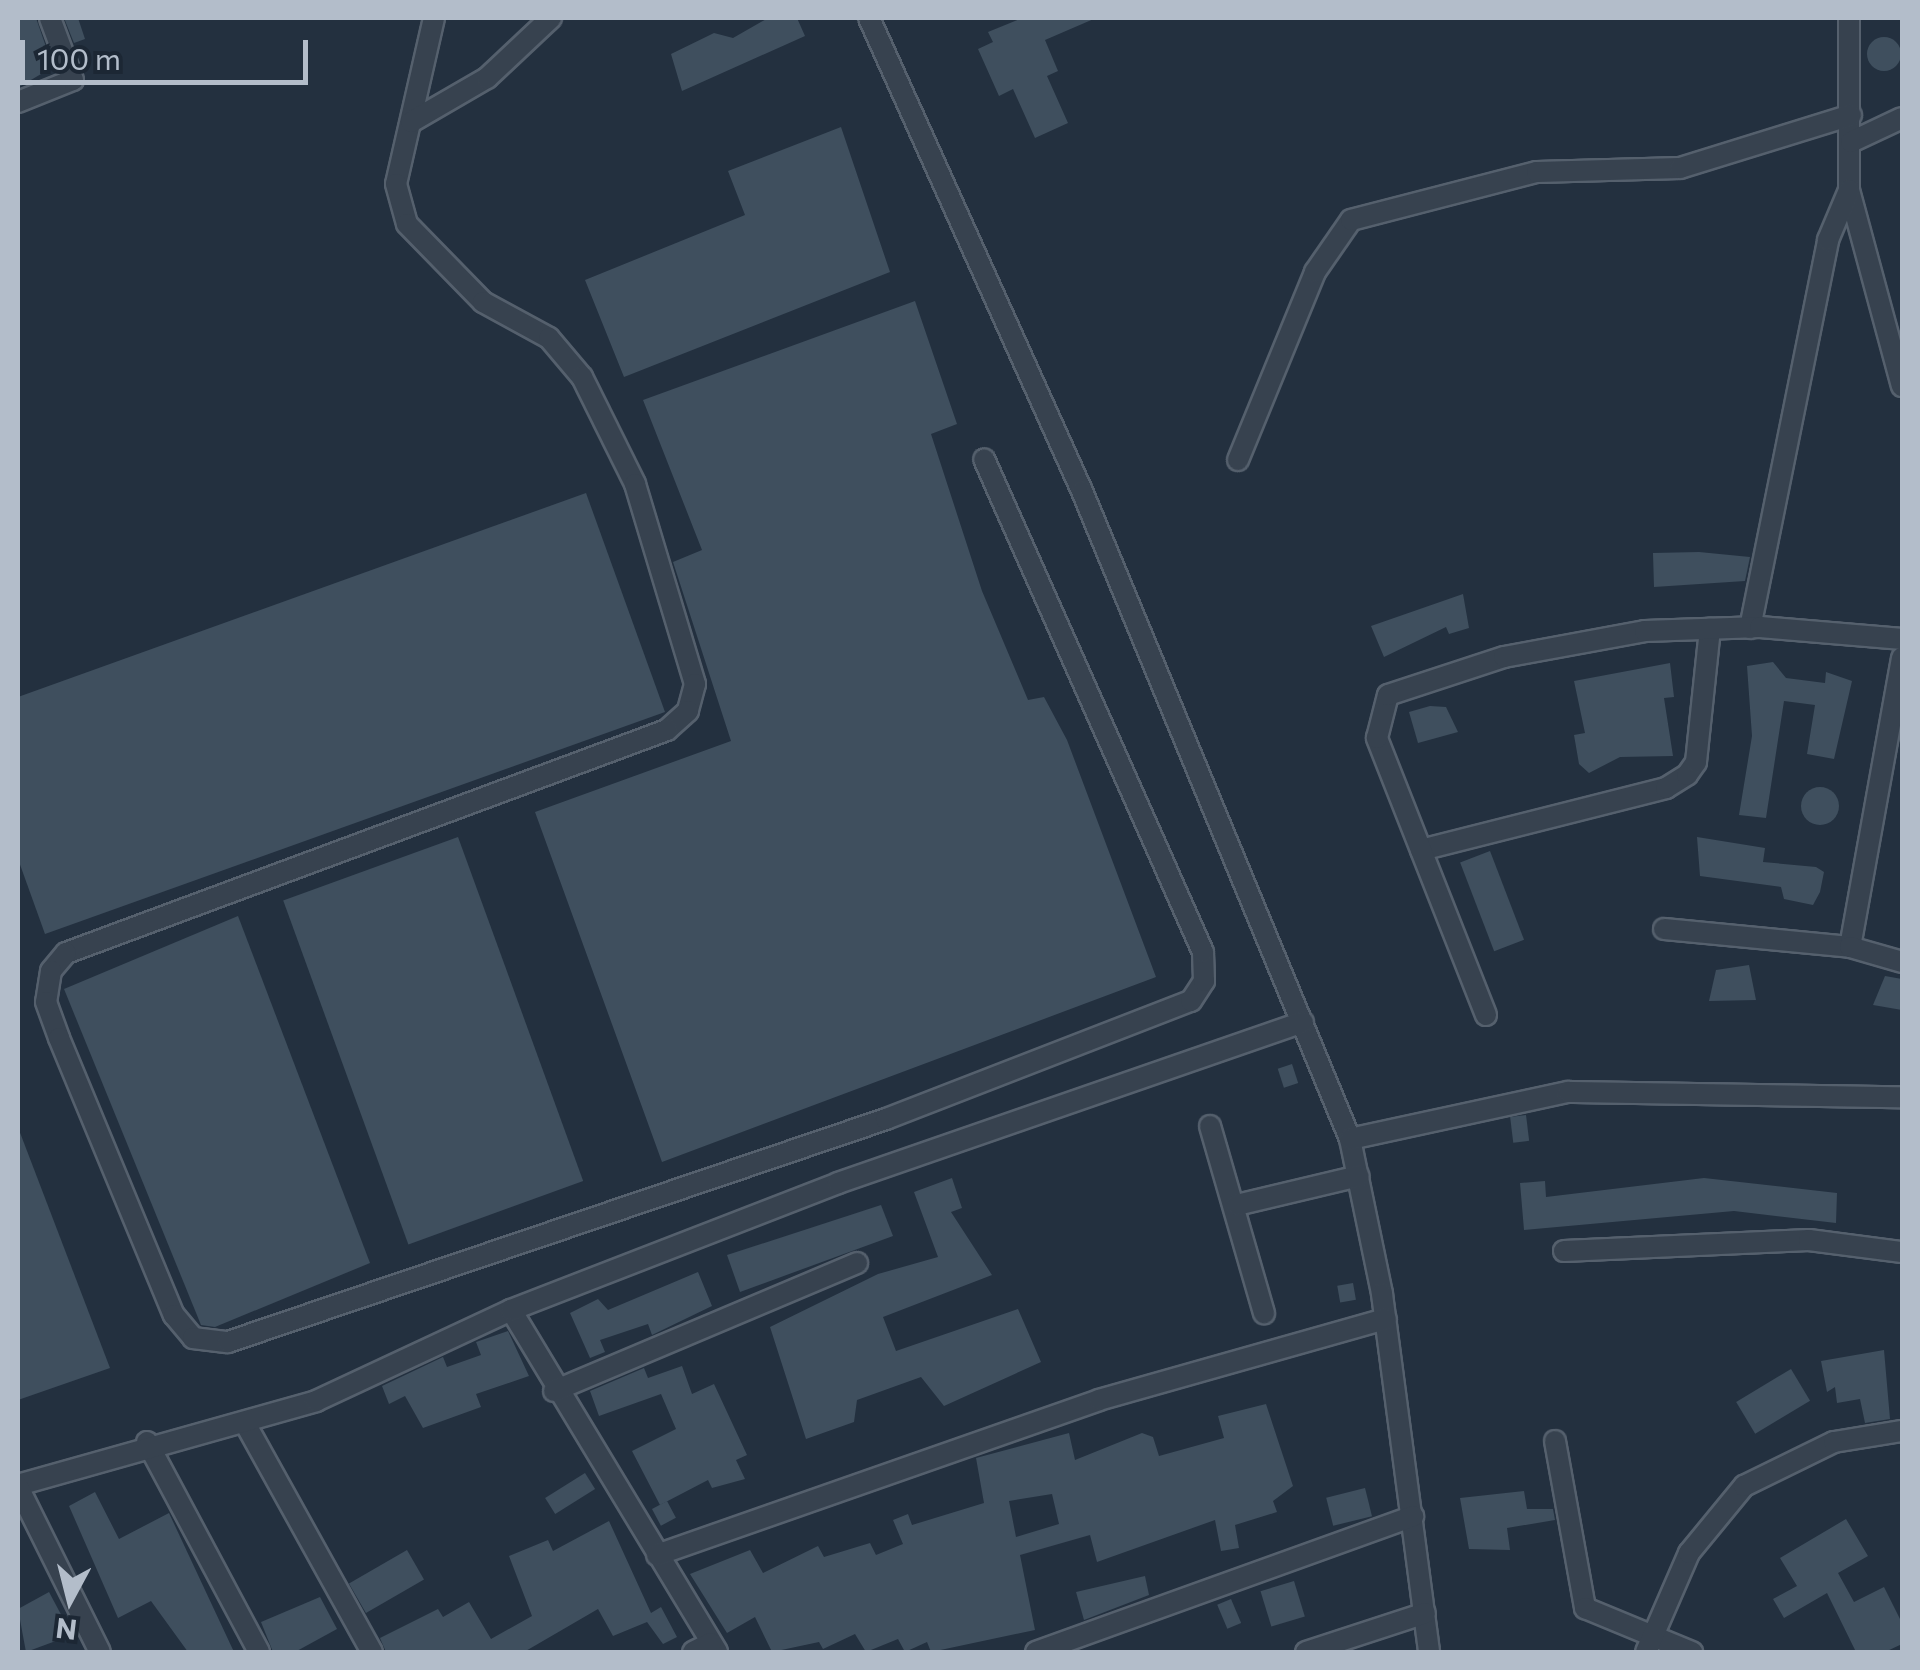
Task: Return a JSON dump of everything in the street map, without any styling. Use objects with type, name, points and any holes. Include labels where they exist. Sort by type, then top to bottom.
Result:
[{"type":"street","points":[[18,102],[73,80],[50,18]]},
{"type":"street","points":[[434,18],[396,184],[407,224],[483,302],[549,338],[582,378],[635,484],[696,684],[688,711],[666,730],[66,953],[51,971],[46,1002],[59,1038],[174,1316],[193,1338],[246,1336],[886,1118],[1191,1001],[1204,981],[1204,952],[984,459]]},
{"type":"street","points":[[411,122],[487,78],[552,18]]},
{"type":"street","points":[[869,18],[1082,491],[1350,1139],[1386,1319],[1430,1652]]},
{"type":"street","points":[[1750,628],[1819,278],[1849,190],[1849,18]]},
{"type":"street","points":[[1238,460],[1315,272],[1351,220],[1537,172],[1680,168],[1851,115]]},
{"type":"street","points":[[1851,142],[1902,118]]},
{"type":"street","points":[[1849,190],[1902,386]]},
{"type":"street","points":[[1486,1015],[1377,738],[1388,695],[1504,657],[1710,629],[1750,628],[1902,639]]},
{"type":"street","points":[[1421,850],[1666,788],[1686,775],[1696,762],[1710,629]]},
{"type":"street","points":[[1850,947],[1902,658]]},
{"type":"street","points":[[1664,929],[1850,947],[1902,962]]},
{"type":"street","points":[[100,1652],[18,1486],[147,1442],[245,1423],[316,1400],[511,1310],[838,1183],[1303,1022]]},
{"type":"street","points":[[1350,1139],[1568,1092],[1902,1097]]},
{"type":"street","points":[[1210,1126],[1237,1205],[1264,1313]]},
{"type":"street","points":[[1237,1205],[1359,1176]]},
{"type":"street","points":[[1564,1251],[1809,1240],[1902,1252]]},
{"type":"street","points":[[554,1391],[858,1263]]},
{"type":"street","points":[[511,1310],[554,1391],[657,1555],[707,1650]]},
{"type":"street","points":[[657,1555],[1099,1400],[1386,1319]]},
{"type":"street","points":[[245,1423],[372,1652]]},
{"type":"street","points":[[1648,1642],[1689,1552],[1744,1486],[1834,1442],[1902,1431]]},
{"type":"street","points":[[1554,1441],[1585,1608],[1648,1642],[1692,1652]]},
{"type":"street","points":[[147,1442],[259,1652]]},
{"type":"street","points":[[1036,1652],[1074,1646],[1413,1516]]},
{"type":"street","points":[[1306,1652],[1425,1613]]},
{"type":"building","points":[[18,18],[36,18],[53,67],[19,87]]},
{"type":"building","points":[[64,18],[78,18],[85,39],[74,43]]},
{"type":"building","points":[[768,18],[797,18],[805,36],[682,91],[671,54],[714,33],[733,38]]},
{"type":"building","points":[[1022,18],[1096,18],[1045,40],[1058,71],[1047,76],[1068,123],[1035,138],[1013,89],[999,96],[978,49],[993,42],[988,32]]},
{"type":"building","points":[[1884,37],[1896,42],[1901,54],[1896,66],[1884,71],[1872,66],[1867,54],[1872,42]]},
{"type":"building","points":[[841,127],[890,272],[624,377],[585,280],[745,215],[728,171]]},
{"type":"building","points":[[915,301],[957,424],[931,434],[982,591],[1028,700],[1044,697],[1067,740],[1156,977],[662,1162],[535,812],[731,741],[673,562],[702,550],[643,400]]},
{"type":"building","points":[[586,493],[665,712],[45,934],[18,859],[18,697]]},
{"type":"building","points":[[1653,553],[1750,557],[1745,581],[1654,587]]},
{"type":"building","points":[[1463,594],[1469,628],[1449,634],[1446,627],[1384,657],[1371,626]]},
{"type":"building","points":[[1773,662],[1786,678],[1825,683],[1826,672],[1852,681],[1834,759],[1807,754],[1815,705],[1784,701],[1766,818],[1739,815],[1752,736],[1747,666]]},
{"type":"building","points":[[1670,663],[1674,697],[1664,698],[1673,756],[1620,757],[1589,773],[1579,764],[1574,735],[1585,733],[1574,681]]},
{"type":"building","points":[[1430,706],[1446,707],[1458,732],[1418,743],[1409,712]]},
{"type":"building","points":[[1820,787],[1833,793],[1839,806],[1833,819],[1820,825],[1807,819],[1801,806],[1807,793]]},
{"type":"building","points":[[458,837],[583,1181],[408,1245],[283,901]]},
{"type":"building","points":[[1697,837],[1765,848],[1763,862],[1816,867],[1824,872],[1820,892],[1813,905],[1784,899],[1781,887],[1700,876]]},
{"type":"building","points":[[1490,851],[1524,940],[1494,951],[1460,862]]},
{"type":"building","points":[[238,916],[370,1263],[215,1327],[201,1325],[64,989]]},
{"type":"building","points":[[1749,965],[1756,1000],[1709,1001],[1716,970]]},
{"type":"building","points":[[1885,976],[1902,979],[1902,1010],[1873,1005]]},
{"type":"building","points":[[1292,1064],[1298,1083],[1284,1088],[1278,1069]]},
{"type":"building","points":[[1526,1115],[1529,1141],[1513,1143],[1510,1117]]},
{"type":"building","points":[[18,1131],[110,1368],[18,1400]]},
{"type":"building","points":[[952,1178],[962,1208],[951,1212],[992,1275],[883,1317],[896,1351],[1018,1309],[1041,1362],[944,1406],[921,1377],[857,1400],[854,1422],[806,1439],[770,1327],[878,1274],[938,1257],[914,1192]]},
{"type":"building","points":[[1704,1178],[1837,1193],[1836,1223],[1734,1211],[1524,1230],[1520,1183],[1545,1181],[1546,1197]]},
{"type":"building","points":[[881,1205],[893,1236],[740,1292],[727,1255]]},
{"type":"building","points":[[698,1272],[712,1306],[652,1335],[648,1324],[600,1340],[605,1352],[590,1358],[570,1313],[598,1299],[608,1310]]},
{"type":"building","points":[[1353,1283],[1356,1300],[1340,1303],[1337,1286]]},
{"type":"building","points":[[508,1331],[529,1376],[476,1394],[481,1407],[423,1428],[405,1396],[389,1404],[382,1386],[443,1357],[447,1367],[481,1355],[476,1342]]},
{"type":"building","points":[[1884,1350],[1890,1419],[1865,1423],[1860,1399],[1837,1403],[1835,1387],[1827,1392],[1821,1361]]},
{"type":"building","points":[[682,1366],[692,1394],[714,1384],[747,1455],[736,1460],[745,1479],[712,1488],[708,1480],[660,1505],[632,1451],[676,1429],[661,1394],[599,1416],[590,1391],[644,1368],[648,1378]]},
{"type":"building","points":[[1791,1369],[1810,1401],[1755,1434],[1736,1402]]},
{"type":"building","points":[[1266,1404],[1293,1486],[1273,1501],[1277,1512],[1235,1525],[1239,1548],[1221,1551],[1215,1520],[1097,1562],[1090,1535],[1020,1555],[1035,1630],[931,1652],[927,1642],[905,1652],[898,1639],[866,1652],[855,1634],[823,1649],[819,1642],[772,1652],[755,1617],[727,1633],[690,1574],[750,1550],[763,1573],[818,1546],[824,1557],[870,1543],[876,1555],[903,1544],[893,1520],[908,1514],[912,1525],[984,1503],[976,1458],[1069,1433],[1075,1460],[1142,1433],[1153,1437],[1159,1456],[1224,1438],[1218,1416]],"holes":[[[1052,1494],[1059,1524],[1016,1537],[1009,1501]]]},
{"type":"building","points":[[585,1473],[595,1489],[555,1514],[545,1498]]},
{"type":"building","points":[[1365,1488],[1372,1516],[1333,1526],[1326,1498]]},
{"type":"building","points":[[1524,1491],[1527,1509],[1553,1509],[1555,1520],[1507,1528],[1510,1550],[1469,1549],[1460,1498]]},
{"type":"building","points":[[95,1492],[119,1539],[169,1513],[234,1652],[188,1652],[151,1601],[118,1618],[69,1506]]},
{"type":"building","points":[[667,1501],[676,1518],[661,1526],[652,1509]]},
{"type":"building","points":[[1846,1519],[1868,1556],[1838,1573],[1854,1602],[1884,1587],[1902,1623],[1902,1644],[1885,1652],[1856,1652],[1827,1593],[1784,1618],[1773,1599],[1797,1586],[1780,1558]]},
{"type":"building","points":[[609,1521],[651,1613],[661,1607],[677,1637],[663,1644],[647,1622],[613,1636],[598,1609],[524,1652],[386,1652],[380,1638],[438,1609],[443,1617],[469,1602],[491,1639],[532,1616],[509,1556],[548,1540],[553,1551]]},
{"type":"building","points":[[407,1550],[424,1579],[366,1613],[349,1584]]},
{"type":"building","points":[[1145,1576],[1149,1595],[1084,1620],[1076,1592]]},
{"type":"building","points":[[1294,1581],[1305,1616],[1271,1627],[1261,1591]]},
{"type":"building","points":[[49,1592],[72,1635],[26,1652],[18,1609]]},
{"type":"building","points":[[320,1597],[337,1629],[295,1652],[273,1652],[261,1622]]},
{"type":"building","points":[[1231,1599],[1241,1623],[1227,1629],[1217,1605]]}]
